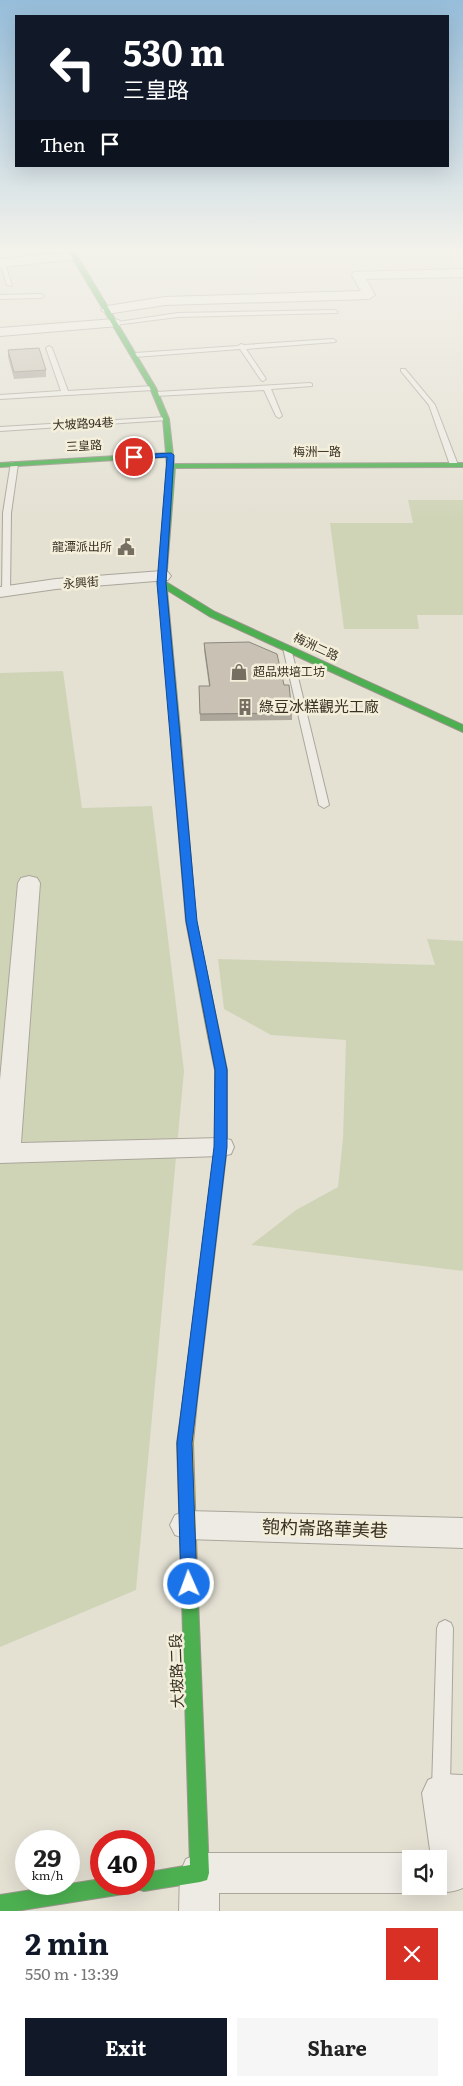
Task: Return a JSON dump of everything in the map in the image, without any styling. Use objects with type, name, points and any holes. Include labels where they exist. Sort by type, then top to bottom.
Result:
[{"type":"street","name":"大坡路二段","points":[[126,341],[154,391],[166,419],[171,460],[162,580],[191,921],[221,1070],[221,1147],[184,1443],[200,1873]]},
{"type":"street","name":"梅洲一路","points":[[171,460],[459,465]]},
{"type":"street","name":"三皇路","points":[[0,466],[14,464],[171,460]]},
{"type":"street","name":"永興街","points":[[3,592],[56,584],[162,580]]},
{"type":"street","name":"梅洲二路","points":[[162,580],[212,614],[463,729]]},
{"type":"street","points":[[29,883],[10,983],[3,1153],[221,1147]]},
{"type":"street","name":"匏杓崙路華美巷","points":[[187,1525],[463,1534]]},
{"type":"street","points":[[447,1873],[453,1873],[452,1793]]},
{"type":"street","points":[[199,1911],[200,1873]]},
{"type":"street","points":[[155,1880],[200,1873],[402,1873]]},
{"type":"street","points":[[0,1904],[90,1890]]},
{"type":"lane","points":[[135,354],[330,341]]},
{"type":"lane","points":[[241,346],[263,378]]},
{"type":"lane","points":[[49,348],[64,393]]},
{"type":"lane","points":[[403,370],[432,405],[459,465]]},
{"type":"lane","points":[[0,397],[64,393],[267,388],[310,385]]},
{"type":"lane","points":[[267,388],[279,416]]},
{"type":"lane","name":"大坡路94巷","points":[[0,428],[166,419]]},
{"type":"lane","points":[[3,592],[3,515],[14,464]]},
{"type":"lane","points":[[287,648],[324,805]]},
{"type":"lane","points":[[445,1628],[452,1793]]},
{"type":"green space","points":[[408,500],[463,500],[463,615],[417,615],[419,629],[344,629],[330,523],[413,523]]},
{"type":"green space","points":[[63,671],[82,808],[152,806],[184,1071],[136,1590],[0,1647],[0,673]]},
{"type":"green space","points":[[427,939],[463,941],[463,1271],[251,1245],[296,1210],[338,1187],[343,1138],[346,1040],[271,1035],[224,1009],[218,959],[435,965]]},
{"type":"building","points":[[39,348],[46,370],[14,372],[8,350]]},
{"type":"building","points":[[249,642],[277,654],[284,685],[289,685],[292,713],[200,714],[199,686],[210,686],[204,643]]},
{"type":"traffic: fast","points":[[125,341],[153,388],[166,419],[171,466],[162,583],[176,741]]},
{"type":"traffic: fast","points":[[0,465],[171,455]]},
{"type":"traffic: fast","points":[[171,466],[463,465]]},
{"type":"traffic: fast","points":[[162,583],[212,614],[463,729]]},
{"type":"traffic: fast","points":[[190,1401],[221,1147],[221,1070],[214,1036]]},
{"type":"traffic: fast","points":[[155,1880],[200,1873],[190,1599]]},
{"type":"traffic: fast","points":[[0,1904],[90,1890]]},
{"type":"traffic: slow","points":[[176,741],[191,921],[214,1036]]},
{"type":"traffic: slow","points":[[190,1401],[185,1443],[190,1599]]},
{"type":"place","name":"龍潭派出所","points":[[126,547]]},
{"type":"place","name":"超品烘培工坊","points":[[239,672]]},
{"type":"place","name":"綠豆冰糕觀光工廠","points":[[245,707]]},
{"type":"route","points":[[134,457],[171,455],[162,583],[191,921],[221,1070],[221,1147],[184,1443],[189,1584]]}]
